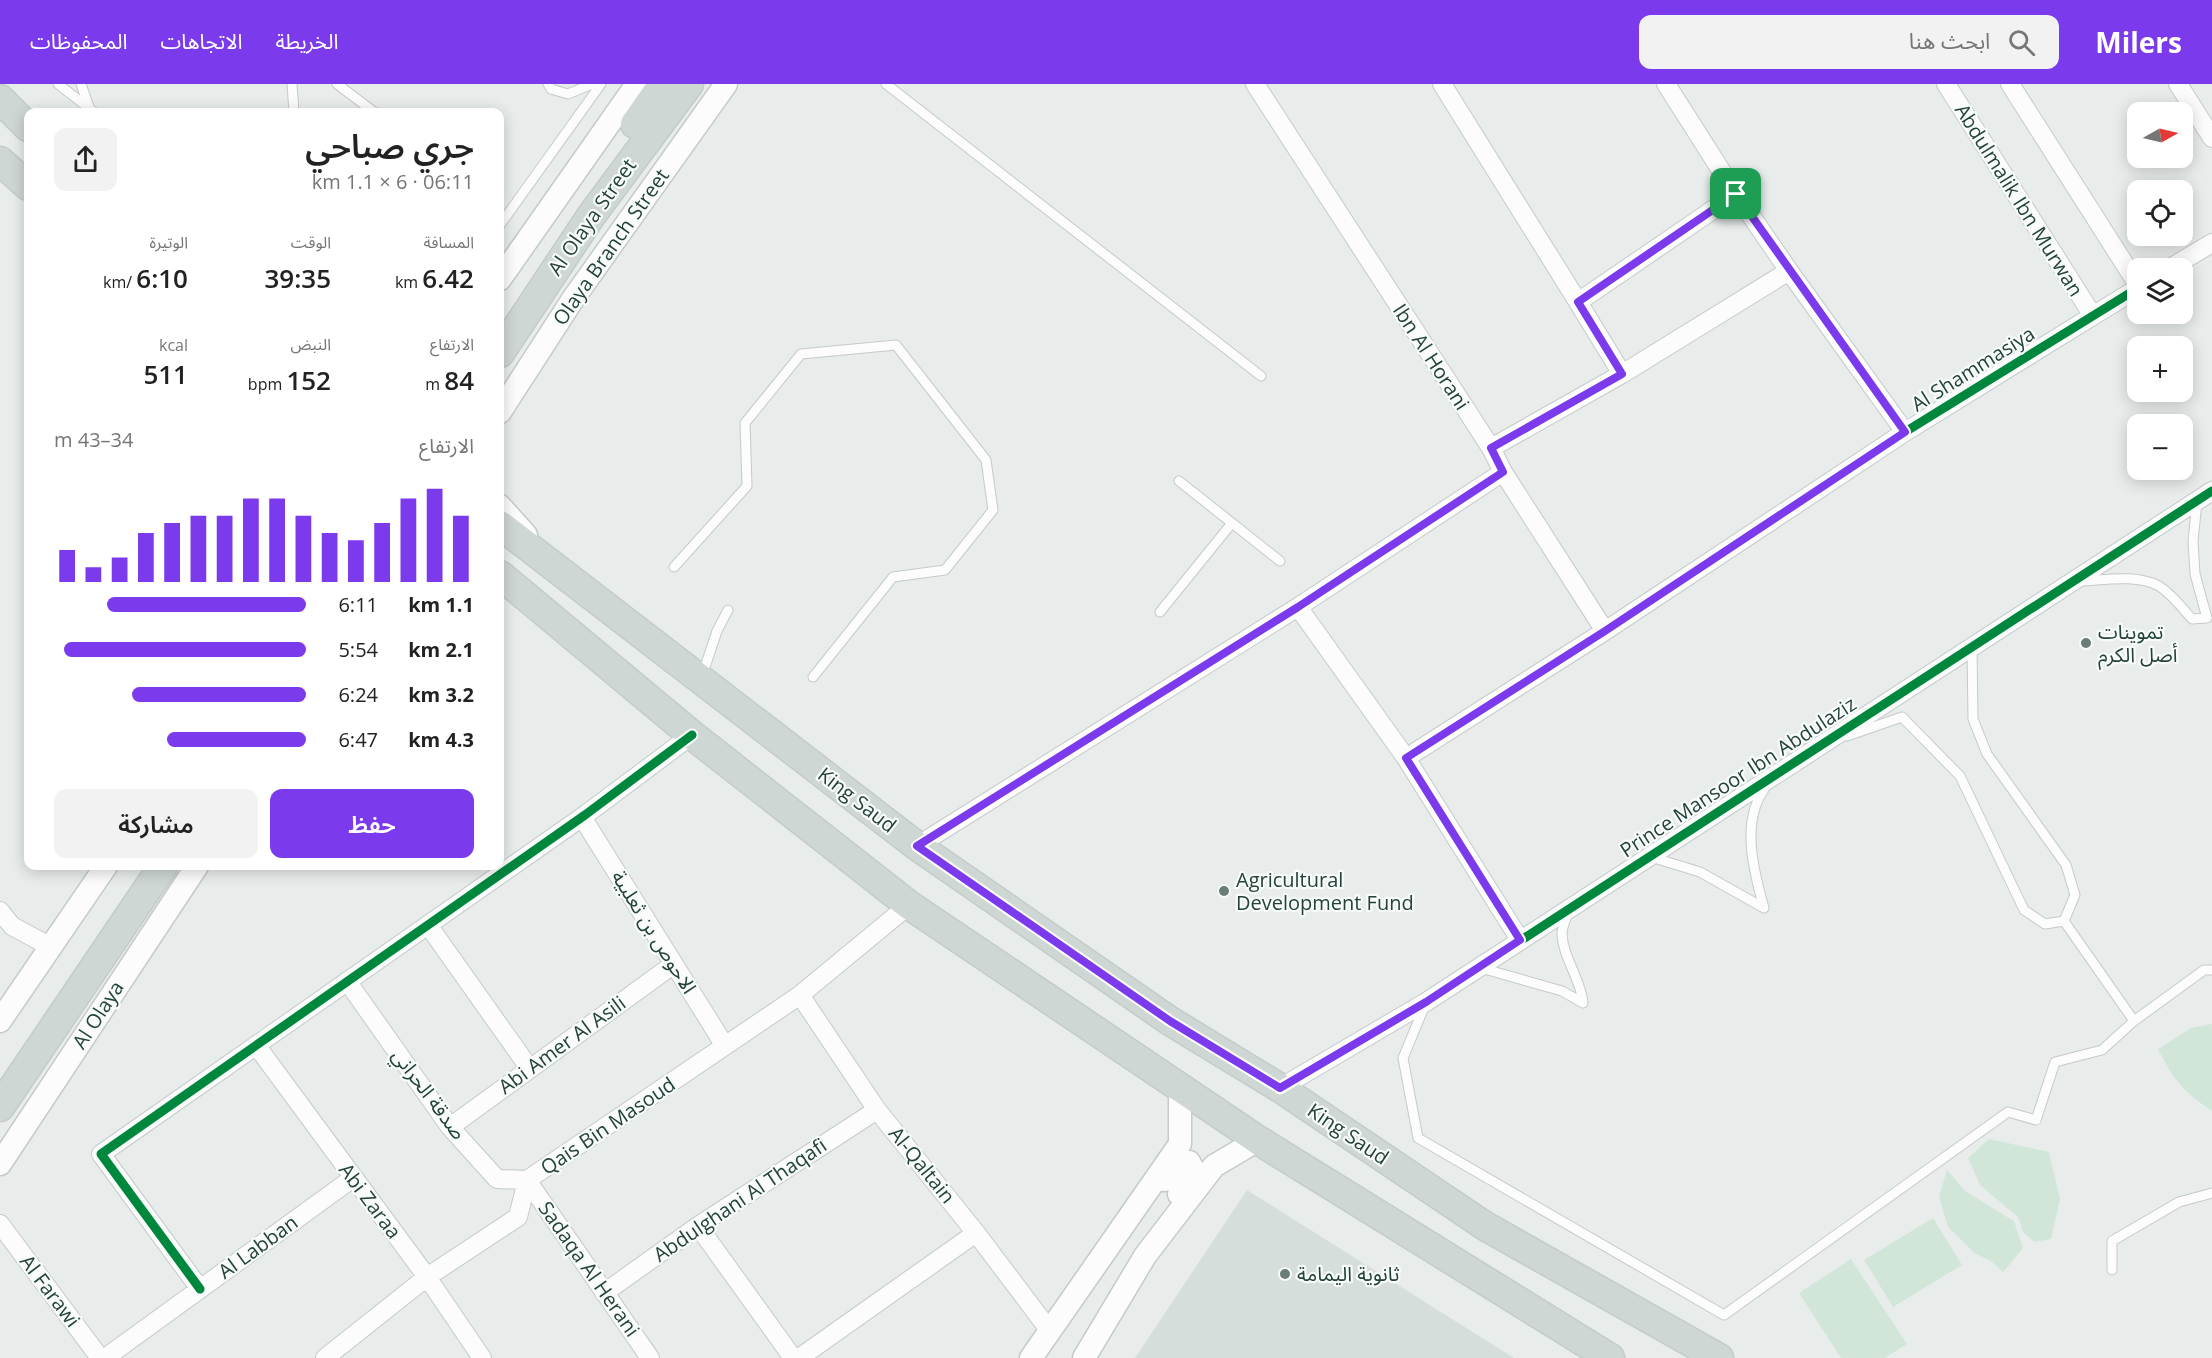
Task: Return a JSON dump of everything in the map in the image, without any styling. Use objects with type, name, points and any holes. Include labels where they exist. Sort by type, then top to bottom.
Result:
[{"type":"main road","name":"Al Olaya Street","points":[[504,313],[555,234],[663,84]]},
{"type":"main road","name":"Al Olaya Street","points":[[504,347],[591,216],[689,84]]},
{"type":"main road","points":[[0,99],[24,123]]},
{"type":"main road","points":[[0,161],[24,182]]},
{"type":"main road","name":"King Saud","points":[[504,528],[917,846],[1170,1021],[1280,1088],[1485,1226],[1719,1358]]},
{"type":"main road","points":[[504,578],[692,735],[909,905],[1258,1140],[1610,1358]]},
{"type":"main road","points":[[0,1080],[141,870]]},
{"type":"main road","points":[[0,1107],[160,870]]},
{"type":"street","points":[[504,273],[637,84]]},
{"type":"street","name":"Olaya Branch Street","points":[[504,406],[573,299],[726,84]]},
{"type":"street","name":"Ibn Al Horani","points":[[1255,84],[1491,448],[1503,472],[1605,631]]},
{"type":"street","points":[[1442,84],[1622,374]]},
{"type":"street","points":[[1666,84],[1736,194],[1905,432]]},
{"type":"street","name":"Abdulmalik Ibn Murwan","points":[[1946,84],[2093,316]]},
{"type":"street","points":[[2010,84],[2127,270]]},
{"type":"street","points":[[2178,84],[2212,138]]},
{"type":"street","points":[[1578,302],[1736,194]]},
{"type":"street","points":[[2187,258],[2212,243]]},
{"type":"street","points":[[1491,448],[1622,374],[1789,271]]},
{"type":"street","name":"Al Shammasiya","points":[[1406,758],[1605,631],[1905,432],[2127,294]]},
{"type":"street","points":[[917,846],[1298,607],[1503,472]]},
{"type":"street","name":"Prince Mansoor Ibn Abdulaziz","points":[[1280,1088],[1426,1002],[2212,491]]},
{"type":"street","points":[[504,511],[552,565]]},
{"type":"street","points":[[1298,607],[1406,758],[1520,940]]},
{"type":"street","points":[[200,1289],[101,1154],[582,817],[692,735]]},
{"type":"street","name":"الاحوص بن ثعلبية","points":[[582,817],[725,1046]]},
{"type":"street","points":[[0,1021],[103,870]]},
{"type":"street","name":"Al Olaya","points":[[0,1164],[194,870]]},
{"type":"street","name":"Qais Bin Masoud","points":[[325,1358],[427,1277],[518,1217],[527,1180],[800,995],[909,905]]},
{"type":"street","points":[[0,910],[12,926],[50,946]]},
{"type":"street","points":[[428,925],[530,1069]]},
{"type":"street","name":"Abi Amer Al Asili","points":[[450,1127],[674,964]]},
{"type":"street","name":"صدقة الحراني","points":[[347,981],[450,1127],[497,1179],[527,1180]]},
{"type":"street","name":"Al-Qaltain","points":[[800,995],[877,1110],[976,1233],[1050,1331]]},
{"type":"street","name":"Abi Zaraa","points":[[256,1045],[427,1277],[482,1358]]},
{"type":"street","points":[[1031,1358],[1180,1144],[1180,1087]]},
{"type":"street","name":"Abdulghani Al Thaqafi","points":[[604,1293],[698,1226],[877,1110]]},
{"type":"street","points":[[1145,1256],[1214,1166],[1258,1140]]},
{"type":"street","points":[[1084,1358],[1145,1256],[1193,1169],[1189,1162],[1182,1162],[1135,1209]]},
{"type":"street","name":"Al Labban","points":[[103,1358],[353,1178]]},
{"type":"street","name":"Sadaqa Al Herani","points":[[527,1180],[650,1358]]},
{"type":"street","name":"Al Farawi","points":[[0,1224],[103,1358]]},
{"type":"street","points":[[698,1226],[793,1358]]},
{"type":"street","points":[[799,1358],[976,1233]]},
{"type":"lane","points":[[58,84],[88,108]]},
{"type":"lane","points":[[81,84],[91,108]]},
{"type":"lane","points":[[292,84],[294,108]]},
{"type":"lane","points":[[337,84],[369,108]]},
{"type":"lane","points":[[548,84],[550,89],[568,94],[592,84]]},
{"type":"lane","points":[[504,219],[601,84]]},
{"type":"lane","points":[[886,84],[1261,376]]},
{"type":"lane","points":[[674,567],[747,486],[745,423],[801,354],[896,345],[986,460],[993,510],[945,570],[893,577],[813,677]]},
{"type":"lane","points":[[1179,481],[1280,561]]},
{"type":"lane","points":[[2075,581],[2134,579],[2158,586],[2173,598],[2192,619],[2207,618],[2195,574],[2193,541],[2197,502]]},
{"type":"lane","points":[[1160,612],[1232,523]]},
{"type":"lane","points":[[724,697],[704,670],[717,631],[728,610]]},
{"type":"lane","points":[[1972,647],[1973,719],[1987,754],[2066,865],[2075,895],[2064,921]]},
{"type":"lane","points":[[1822,744],[1902,717],[1960,776],[2024,910],[2045,924],[2064,921]]},
{"type":"lane","points":[[1649,856],[1700,872],[1764,908],[1754,871],[1750,835],[1759,796],[1775,774]]},
{"type":"lane","points":[[1479,967],[1562,991],[1583,1003],[1582,990],[1567,955],[1562,933],[1570,908]]},
{"type":"lane","points":[[2064,921],[2134,1021]]},
{"type":"lane","points":[[1426,1002],[1403,1058],[1418,1138],[1724,1315],[2008,1112],[2036,1120],[2055,1062],[2102,1050],[2134,1021],[2204,970],[2212,970]]},
{"type":"lane","points":[[2112,1270],[2112,1241],[2179,1202],[2212,1193]]},
{"type":"shaded area","name":"ثانوية اليمامة","points":[[1247,1190],[1514,1358],[1135,1358]]},
{"type":"green space","points":[[2212,1024],[2212,1111],[2180,1084],[2158,1049],[2191,1028]]},
{"type":"green space","points":[[1989,1139],[2049,1152],[2060,1199],[2051,1239],[2034,1242],[2023,1232],[2018,1217],[1980,1185],[1968,1158]]},
{"type":"green space","points":[[1947,1170],[1965,1191],[2014,1221],[2023,1248],[2003,1272],[1991,1261],[1974,1253],[1948,1227],[1939,1197]]},
{"type":"green space","points":[[1933,1218],[1962,1265],[1893,1307],[1864,1260]]},
{"type":"green space","points":[[1851,1259],[1907,1344],[1885,1358],[1841,1358],[1799,1293]]},
{"type":"cycle path","points":[[1406,758],[1605,631],[1905,432],[2127,295]]},
{"type":"cycle path","points":[[1280,1088],[1426,1002],[2212,491]]},
{"type":"cycle path","points":[[200,1289],[101,1154],[585,815],[692,735]]},
{"type":"place","name":"تموينات أصل الكرم","points":[[2086,643]]},
{"type":"place","name":"Agricultural Development Fund","points":[[1224,891]]},
{"type":"place","name":"ثانوية اليمامة","points":[[1285,1274]]},
{"type":"route","points":[[1736,194],[1905,432],[1605,631],[1406,758],[1520,940],[1426,1002],[1280,1088],[1170,1021],[917,846],[1298,607],[1503,472],[1491,448],[1622,374],[1578,302],[1736,194]]}]
